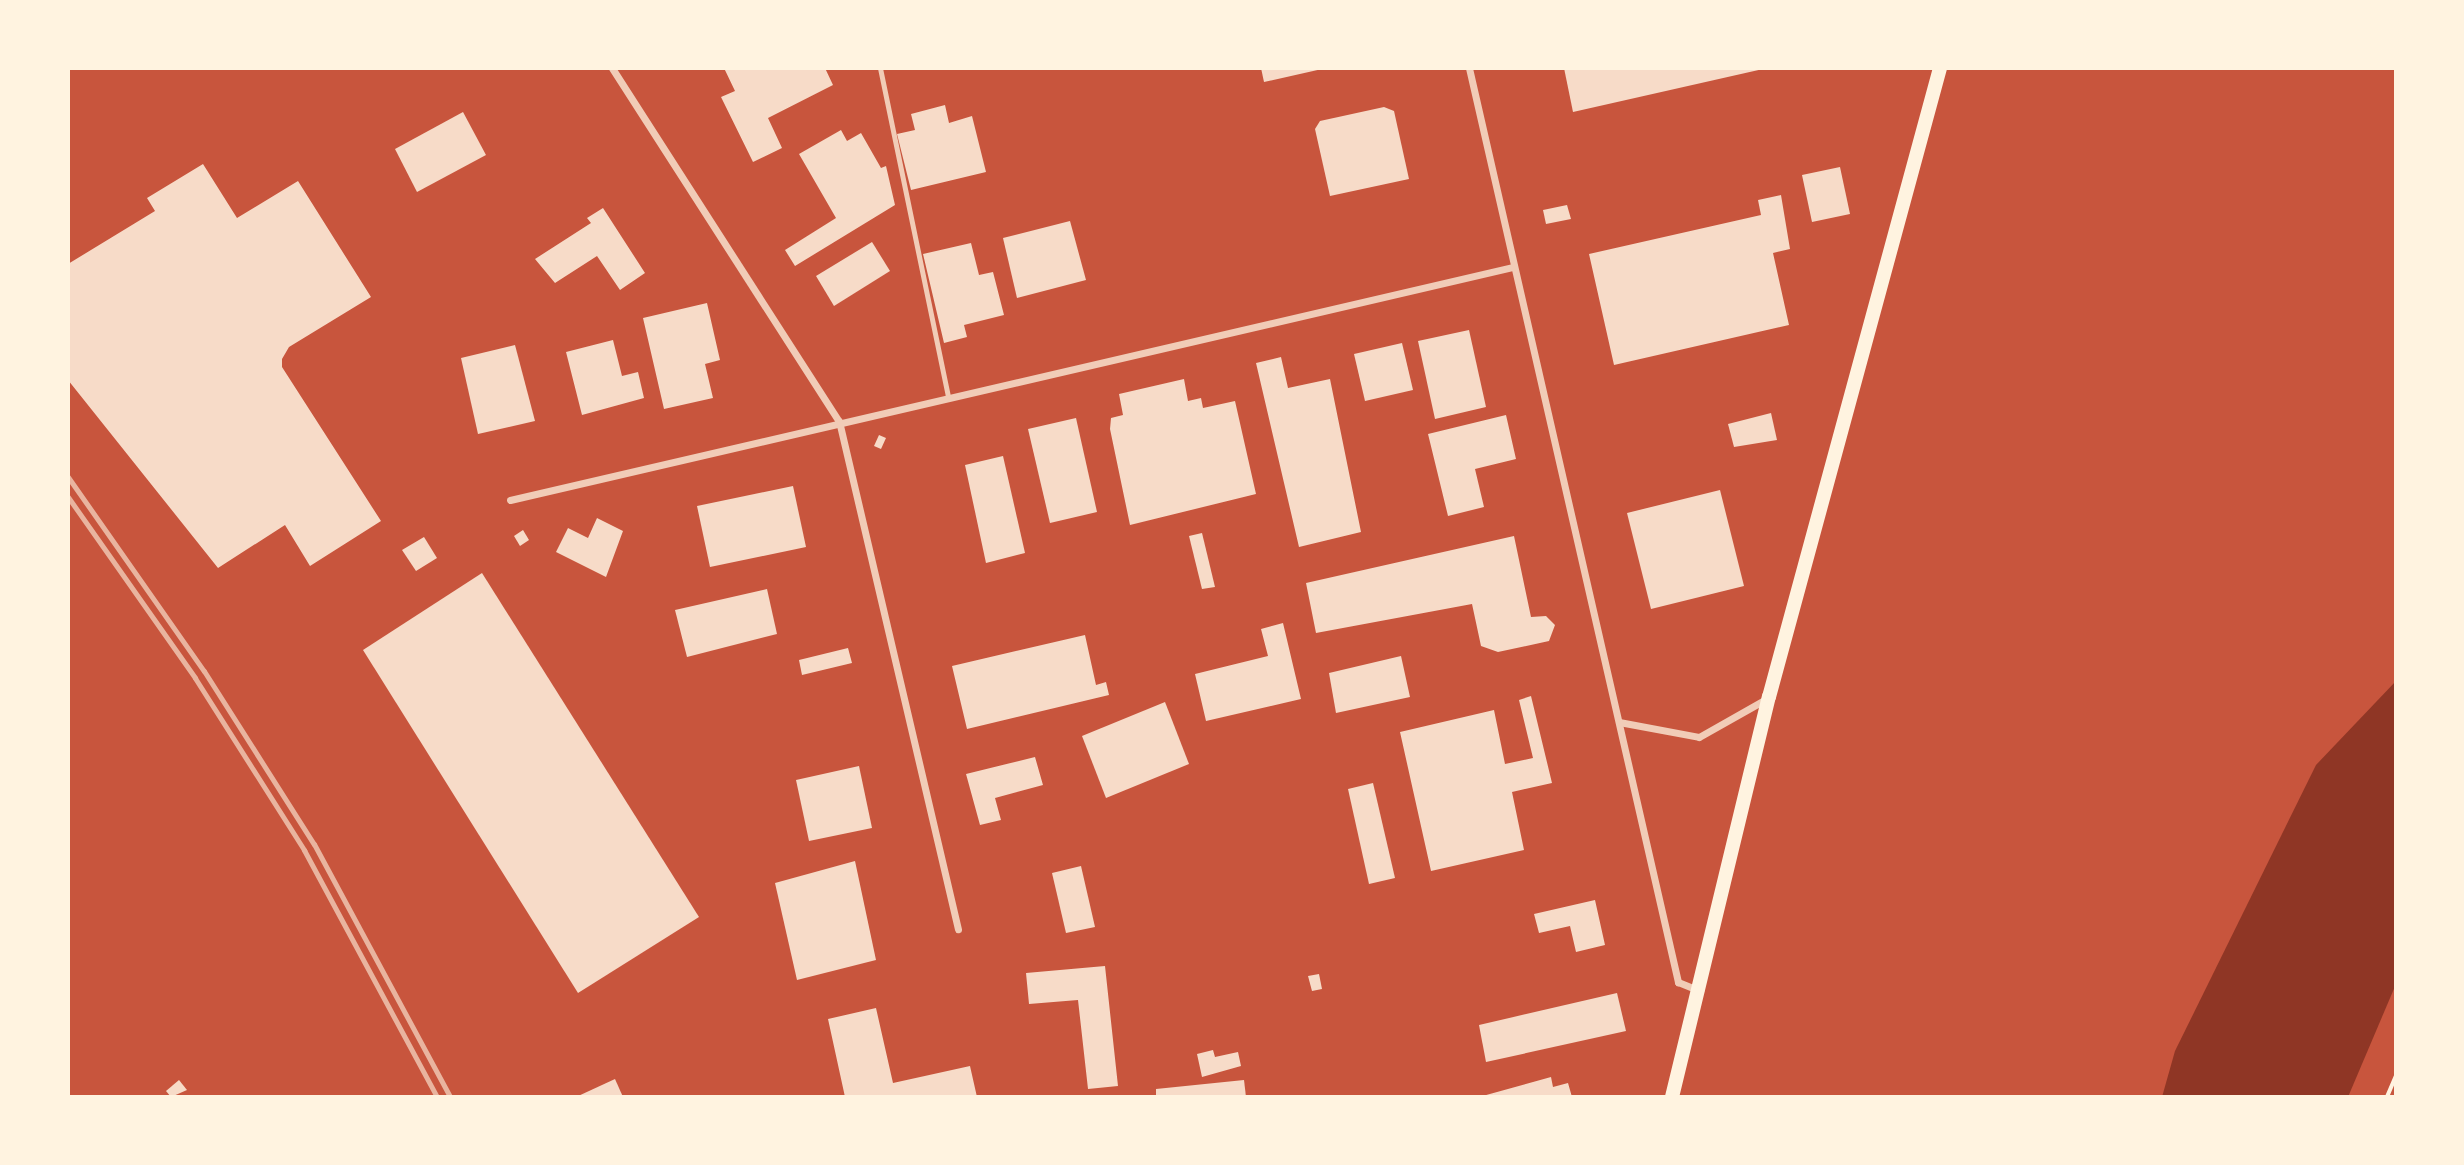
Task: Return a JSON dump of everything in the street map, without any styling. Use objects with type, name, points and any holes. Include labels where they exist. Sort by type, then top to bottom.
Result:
[{"type":"main road","points":[[1672,1097],[1701,991],[1769,697],[1940,68]]},
{"type":"street","points":[[612,68],[839,421],[958,929]]},
{"type":"street","points":[[1469,68],[1678,982],[1701,991]]},
{"type":"street","points":[[510,500],[839,421],[1513,267]]},
{"type":"street","points":[[1619,722],[1699,737],[1769,697]]},
{"type":"lane","points":[[880,68],[948,396]]},
{"type":"path","points":[[2387,1097],[2396,1076]]},
{"type":"shaded area","points":[[2396,681],[2396,984],[2348,1097],[2162,1097],[2175,1051],[2316,765]]},
{"type":"building","points":[[724,68],[825,68],[833,85],[768,118],[782,148],[753,162],[721,97],[735,91]]},
{"type":"building","points":[[1261,68],[1322,68],[1322,69],[1264,82]]},
{"type":"building","points":[[1564,68],[1763,68],[1763,69],[1573,112]]},
{"type":"building","points":[[945,105],[949,123],[972,116],[986,172],[911,190],[897,134],[915,130],[911,114]]},
{"type":"building","points":[[1384,107],[1394,111],[1409,179],[1330,196],[1315,129],[1320,121]]},
{"type":"building","points":[[463,112],[486,155],[417,192],[395,149]]},
{"type":"building","points":[[841,130],[847,141],[861,133],[881,168],[886,166],[895,205],[795,266],[785,250],[836,218],[799,154]]},
{"type":"building","points":[[203,164],[237,218],[298,181],[371,297],[289,347],[282,359],[282,367],[381,521],[310,566],[285,525],[218,568],[68,380],[68,264],[155,211],[147,198]]},
{"type":"building","points":[[1840,167],[1850,214],[1812,222],[1802,175]]},
{"type":"building","points":[[1781,195],[1790,249],[1773,253],[1789,325],[1614,365],[1589,254],[1761,215],[1758,200]]},
{"type":"building","points":[[1567,205],[1571,219],[1546,224],[1543,210]]},
{"type":"building","points":[[603,208],[645,273],[620,290],[597,256],[555,283],[535,259],[591,223],[587,218]]},
{"type":"building","points":[[1070,221],[1086,280],[1017,298],[1003,238]]},
{"type":"building","points":[[872,242],[890,271],[834,306],[816,276]]},
{"type":"building","points":[[971,243],[979,275],[993,272],[1004,315],[964,325],[967,337],[944,343],[923,254]]},
{"type":"building","points":[[707,303],[720,360],[705,364],[713,398],[664,409],[643,318]]},
{"type":"building","points":[[1469,330],[1486,407],[1435,419],[1418,341]]},
{"type":"building","points":[[613,340],[622,376],[638,372],[644,398],[582,415],[566,352]]},
{"type":"building","points":[[1402,343],[1413,390],[1365,401],[1354,354]]},
{"type":"building","points":[[515,345],[535,421],[478,434],[461,358]]},
{"type":"building","points":[[1281,357],[1288,388],[1330,379],[1361,532],[1299,547],[1256,363]]},
{"type":"building","points":[[1184,379],[1188,401],[1201,398],[1203,408],[1235,401],[1256,494],[1130,525],[1110,429],[1111,418],[1123,415],[1119,394]]},
{"type":"building","points":[[1771,413],[1777,440],[1734,447],[1728,424]]},
{"type":"building","points":[[1506,415],[1516,459],[1475,469],[1484,507],[1448,516],[1428,434]]},
{"type":"building","points":[[1076,418],[1097,512],[1050,523],[1028,429]]},
{"type":"building","points":[[879,435],[886,438],[881,449],[874,446]]},
{"type":"building","points":[[1003,456],[1025,553],[986,563],[965,465]]},
{"type":"building","points":[[793,486],[806,547],[710,567],[697,506]]},
{"type":"building","points":[[1720,490],[1744,586],[1651,609],[1627,513]]},
{"type":"building","points":[[597,518],[623,531],[606,577],[556,552],[568,528],[588,538]]},
{"type":"building","points":[[523,530],[529,540],[520,546],[514,536]]},
{"type":"building","points":[[1202,533],[1215,587],[1202,589],[1189,536]]},
{"type":"building","points":[[1514,536],[1531,617],[1546,616],[1555,625],[1549,641],[1498,652],[1481,646],[1472,604],[1316,633],[1306,583]]},
{"type":"building","points":[[424,537],[437,558],[416,571],[402,550]]},
{"type":"building","points":[[482,573],[699,917],[578,993],[363,650]]},
{"type":"building","points":[[767,589],[777,634],[687,657],[675,610]]},
{"type":"building","points":[[1283,623],[1301,699],[1206,721],[1195,674],[1268,656],[1261,629]]},
{"type":"building","points":[[1085,635],[1096,685],[1106,682],[1109,695],[967,729],[952,666]]},
{"type":"building","points":[[848,648],[852,663],[802,675],[799,660]]},
{"type":"building","points":[[1401,656],[1410,697],[1336,713],[1329,673]]},
{"type":"building","points":[[1531,696],[1552,783],[1512,792],[1524,850],[1431,871],[1400,732],[1494,710],[1505,764],[1533,758],[1519,700]]},
{"type":"building","points":[[1165,702],[1189,764],[1106,798],[1082,736]]},
{"type":"building","points":[[1035,757],[1043,785],[995,798],[1001,820],[980,825],[966,774]]},
{"type":"building","points":[[859,766],[872,828],[809,841],[796,780]]},
{"type":"building","points":[[1373,783],[1395,878],[1369,884],[1348,789]]},
{"type":"building","points":[[855,861],[876,960],[797,980],[775,883]]},
{"type":"building","points":[[1081,866],[1095,927],[1066,933],[1052,873]]},
{"type":"building","points":[[1595,900],[1605,945],[1576,952],[1570,926],[1539,933],[1534,914]]},
{"type":"building","points":[[1105,966],[1118,1086],[1088,1089],[1078,1000],[1029,1004],[1026,973]]},
{"type":"building","points":[[1319,974],[1322,989],[1312,991],[1308,976]]},
{"type":"building","points":[[1617,993],[1626,1031],[1486,1062],[1479,1025]]},
{"type":"building","points":[[876,1008],[893,1083],[970,1066],[977,1097],[845,1097],[828,1019]]},
{"type":"building","points":[[1213,1050],[1215,1057],[1238,1052],[1241,1066],[1202,1077],[1197,1054]]},
{"type":"building","points":[[1551,1077],[1553,1087],[1568,1083],[1572,1097],[1479,1097]]},
{"type":"building","points":[[615,1079],[623,1097],[576,1097]]},
{"type":"building","points":[[179,1080],[187,1090],[171,1097],[166,1091]]},
{"type":"building","points":[[1244,1080],[1246,1097],[1156,1097],[1156,1089]]},
{"type":"railway","points":[[68,477],[204,671],[314,844],[450,1097]]},
{"type":"railway","points":[[68,497],[195,678],[304,850],[437,1097]]}]
